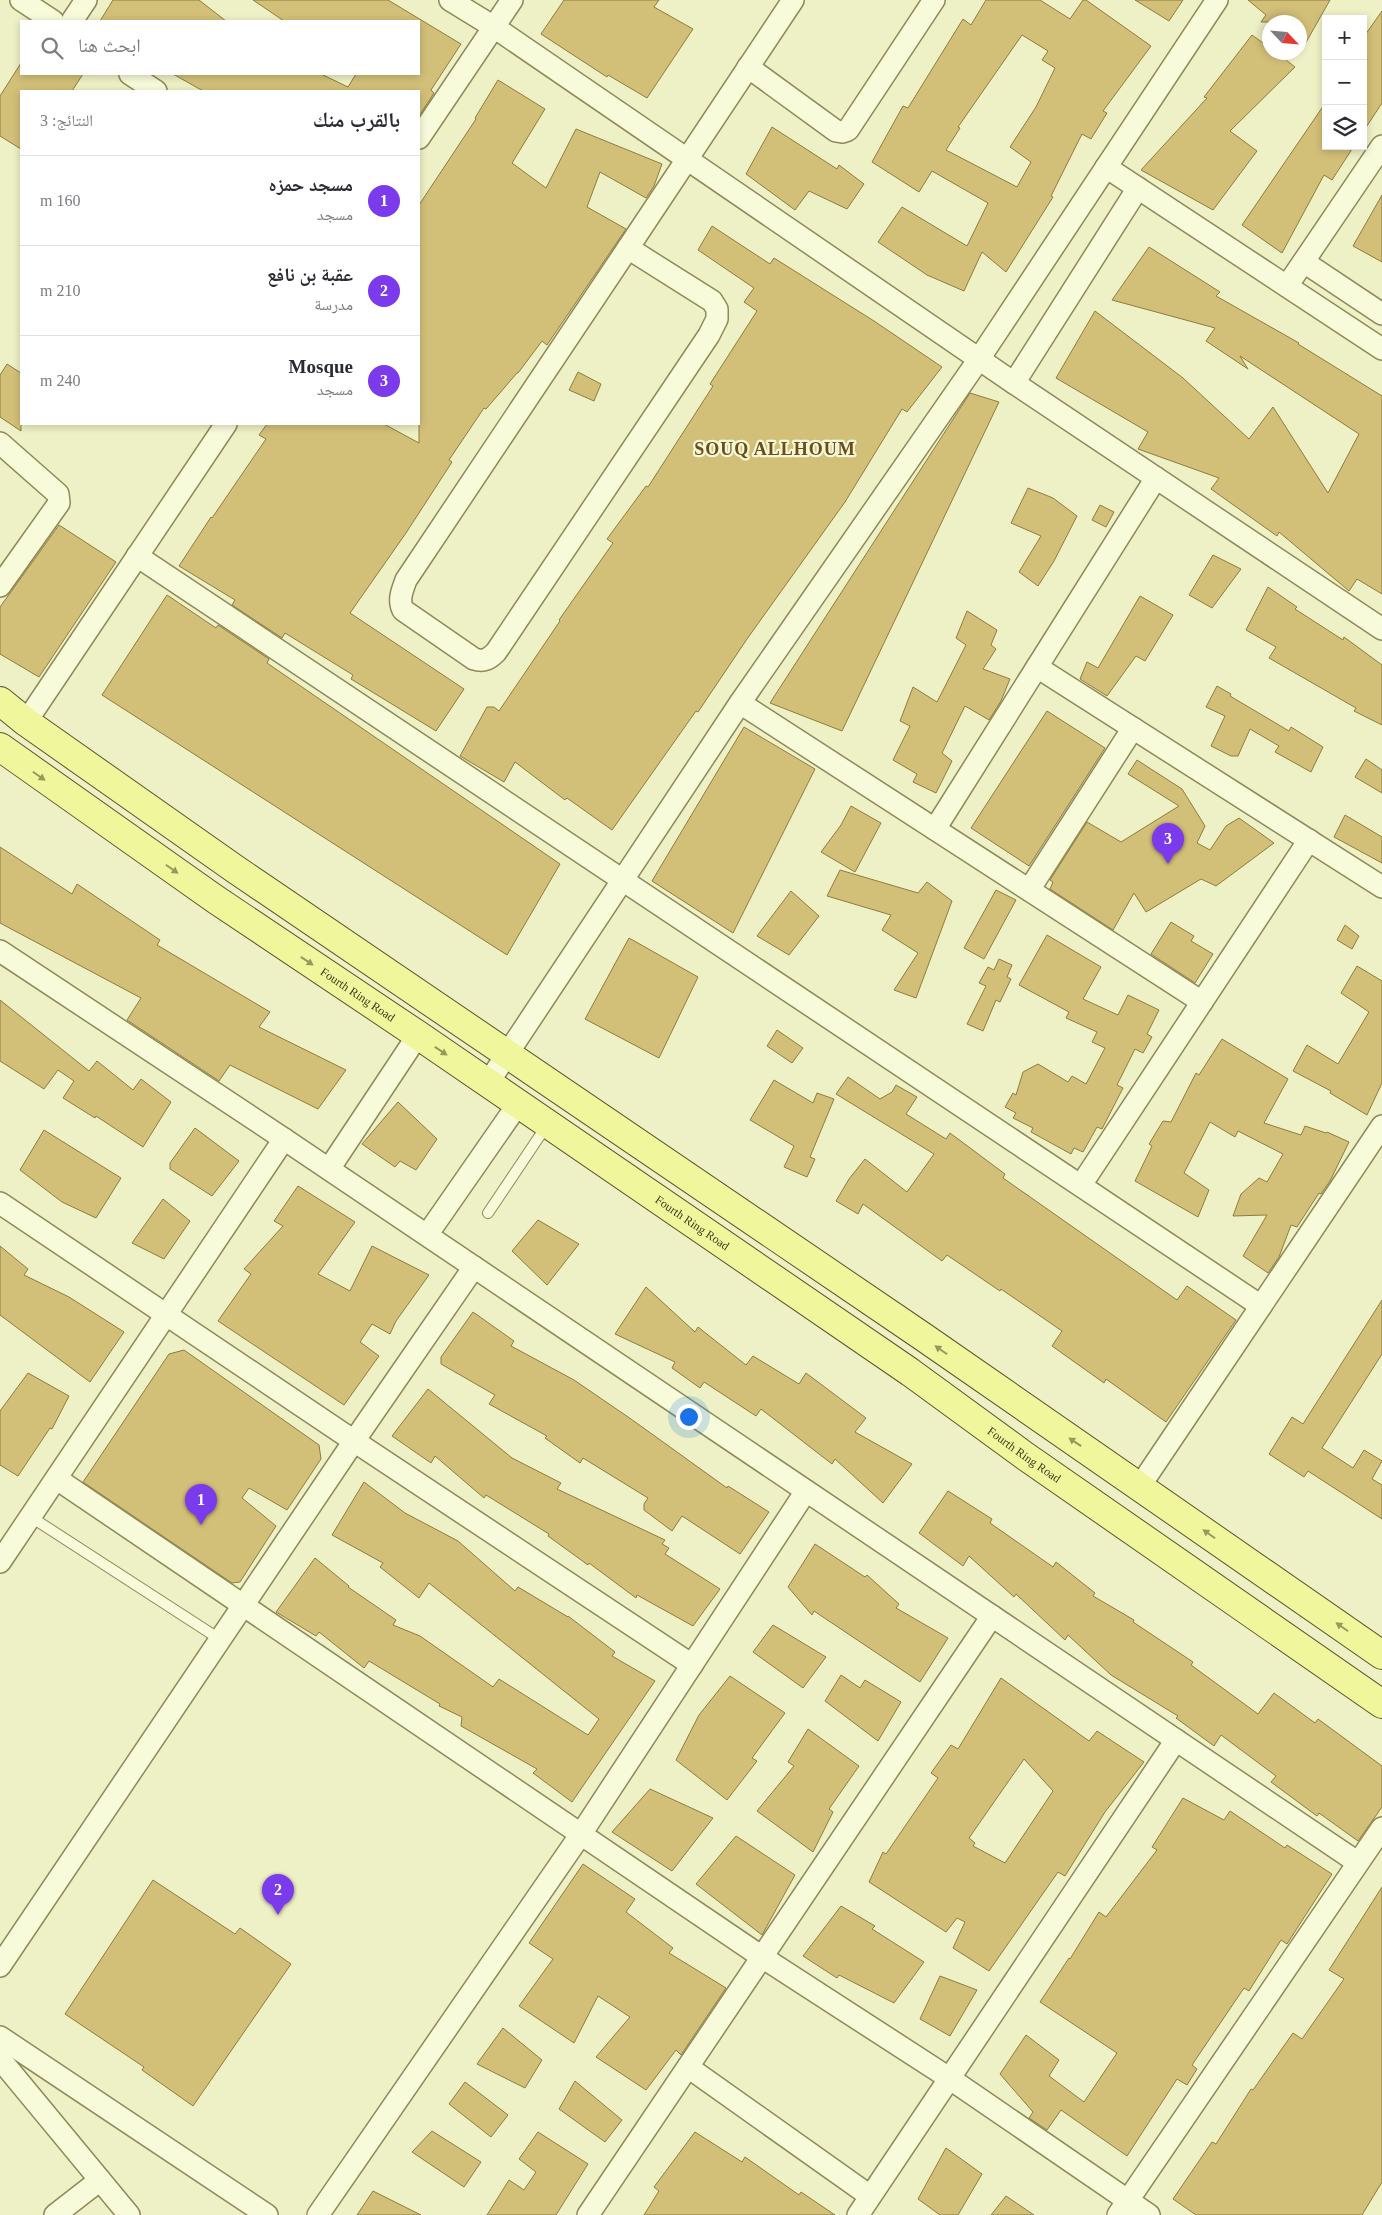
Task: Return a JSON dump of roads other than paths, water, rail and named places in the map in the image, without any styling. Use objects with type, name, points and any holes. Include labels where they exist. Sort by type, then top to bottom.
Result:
[{"type":"main road","points":[[0,701],[26,722],[234,869],[508,1053],[1140,1486],[1382,1656]]},
{"type":"main road","name":"Fourth Ring Road","points":[[0,747],[215,899],[418,1035],[910,1372],[1025,1456],[1382,1704]]},
{"type":"street","points":[[21,0],[51,20]]},
{"type":"street","points":[[73,20],[86,0]]},
{"type":"street","points":[[450,0],[494,27],[1014,383],[1382,629]]},
{"type":"street","points":[[420,137],[512,0]]},
{"type":"street","points":[[628,248],[712,301],[717,309],[717,319],[688,368],[496,652],[489,658],[480,661],[474,659],[403,610],[400,604],[406,580],[793,0]]},
{"type":"street","points":[[748,67],[836,131],[848,130],[934,0]]},
{"type":"street","points":[[488,1083],[740,703],[979,359],[1217,0]]},
{"type":"street","points":[[132,75],[154,90]]},
{"type":"street","points":[[1287,286],[1382,146]]},
{"type":"street","points":[[1106,167],[1382,349]]},
{"type":"street","points":[[1014,383],[1138,188]]},
{"type":"street","points":[[1304,262],[1382,314]]},
{"type":"street","points":[[26,722],[225,425]]},
{"type":"street","points":[[0,443],[58,494],[59,503],[0,586]]},
{"type":"street","points":[[935,829],[1156,478]]},
{"type":"street","points":[[137,556],[1261,1306]]},
{"type":"street","points":[[1037,667],[1382,887]]},
{"type":"street","points":[[740,703],[1202,1002]]},
{"type":"street","points":[[1029,890],[1133,728]]},
{"type":"street","points":[[1081,1185],[1309,840]]},
{"type":"street","points":[[0,951],[329,1169],[1357,1862]]},
{"type":"street","points":[[329,1169],[418,1035]]},
{"type":"street","points":[[427,1235],[518,1104]]},
{"type":"street","points":[[1140,1486],[1382,1126]]},
{"type":"street","points":[[0,1562],[284,1139]]},
{"type":"street","points":[[0,1203],[166,1316],[692,1665]]},
{"type":"street","points":[[0,1966],[354,1441],[474,1267]]},
{"type":"street","points":[[57,1479],[762,1957],[949,2078],[1123,2208],[1149,2215]]},
{"type":"street","points":[[318,2215],[581,1834],[806,1491]]},
{"type":"street","points":[[588,2215],[992,1616]]},
{"type":"street","points":[[858,2215],[1176,1740]]},
{"type":"street","points":[[1123,2208],[1357,1862],[1382,1828]]},
{"type":"street","points":[[0,2037],[267,2215]]},
{"type":"street","points":[[0,2058],[129,2215]]},
{"type":"street","points":[[688,2067],[870,2196]]},
{"type":"street","points":[[55,2215],[100,2180]]},
{"type":"lane","points":[[488,1213],[548,1124]]},
{"type":"lane","points":[[31,1517],[221,1640]]},
{"type":"place","name":"Mosque","points":[[1168,864]]},
{"type":"place","name":"مسجد حمزه","points":[[201,1525]]},
{"type":"place","name":"عقبة بن نافع","points":[[278,1915]]},
{"type":"district","name":"SOUQ ALLHOUM","points":[[775,449]]}]
